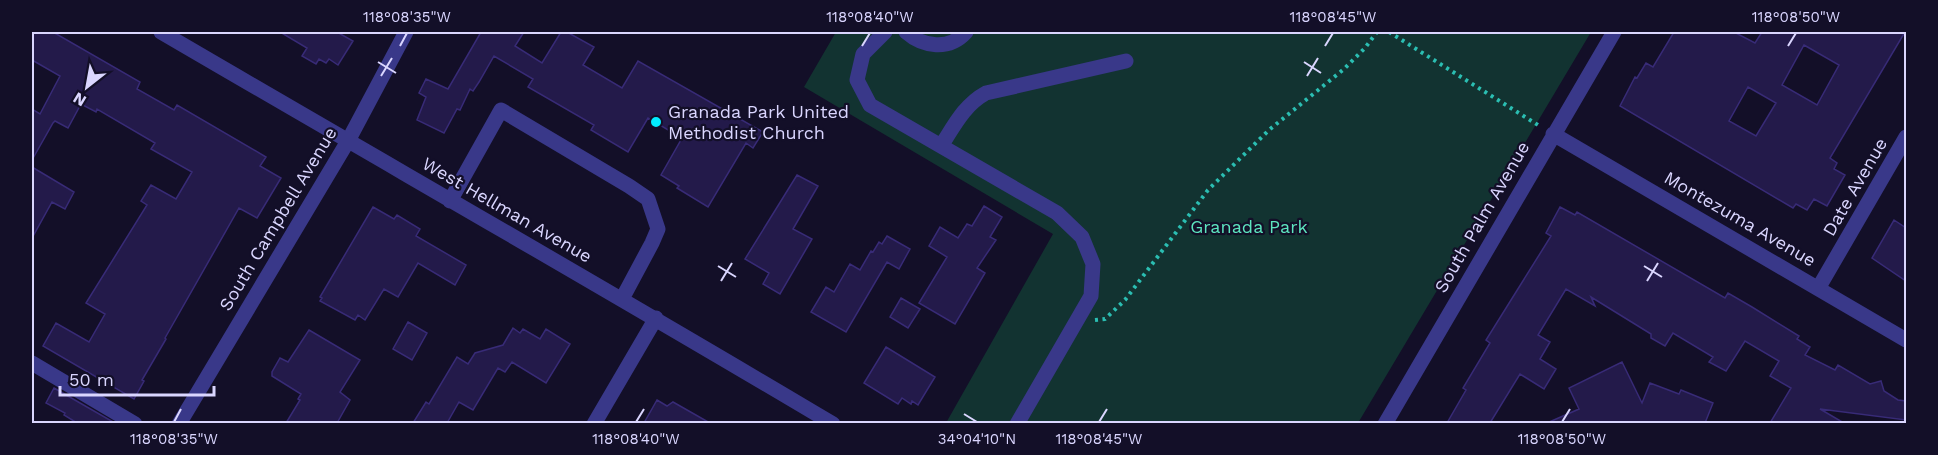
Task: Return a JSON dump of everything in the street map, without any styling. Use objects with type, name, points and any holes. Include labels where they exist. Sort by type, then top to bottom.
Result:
[{"type":"street","name":"West Hellman Avenue","points":[[161,32],[450,201],[622,298],[833,423]]},
{"type":"street","name":"South Campbell Avenue","points":[[179,423],[348,141],[406,32]]},
{"type":"street","points":[[885,32],[863,54],[857,80],[870,105],[1057,213],[1082,237],[1094,264],[1091,296],[1017,423]]},
{"type":"street","points":[[906,32],[919,42],[934,45],[950,43],[966,32]]},
{"type":"street","name":"South Palm Avenue","points":[[1385,423],[1614,32]]},
{"type":"street","points":[[941,146],[966,107],[986,93],[1126,61]]},
{"type":"street","points":[[450,201],[501,110],[648,199],[658,228],[622,298]]},
{"type":"street","name":"Montezuma Avenue","points":[[1553,134],[1906,340]]},
{"type":"street","name":"Date Avenue","points":[[1818,287],[1906,137]]},
{"type":"street","points":[[594,423],[656,318]]},
{"type":"street","points":[[32,363],[135,423]]},
{"type":"path","points":[[1074,325],[1105,319],[1125,300],[1208,190],[1269,130],[1344,69],[1377,32]]},
{"type":"path","points":[[1389,32],[1538,125]]},
{"type":"green space","name":"Granada Park","points":[[836,32],[1591,32],[1358,423],[946,423],[1053,234],[804,87]]},
{"type":"building","points":[[32,32],[53,32],[140,82],[137,89],[174,110],[177,105],[266,157],[260,166],[281,178],[257,218],[239,208],[165,338],[134,399],[43,346],[56,323],[89,342],[105,314],[86,303],[147,205],[141,201],[151,185],[176,199],[192,172],[151,149],[155,143],[97,109],[96,112],[81,104],[68,128],[55,121],[53,123],[32,160],[32,109],[40,114],[60,76],[32,60]]},
{"type":"building","points":[[280,32],[337,32],[353,41],[338,65],[329,59],[326,63],[319,59],[316,64],[302,56],[307,48]]},
{"type":"building","points":[[481,32],[524,32],[515,46],[542,63],[561,32],[567,32],[594,47],[583,65],[622,88],[638,61],[763,132],[753,148],[746,143],[708,207],[661,175],[682,138],[648,118],[628,152],[591,130],[594,125],[528,87],[533,79],[494,56],[473,91],[470,89],[460,110],[457,109],[444,133],[417,120],[426,97],[419,93],[426,79],[448,89]]},
{"type":"building","points":[[1674,32],[1734,32],[1755,43],[1762,32],[1905,32],[1830,158],[1837,163],[1834,169],[1845,175],[1827,206],[1814,199],[1807,210],[1796,204],[1793,208],[1620,106],[1635,77],[1637,78],[1646,63],[1653,67]],"holes":[[[1804,45],[1839,65],[1817,105],[1782,85]],[[1748,87],[1776,103],[1756,136],[1729,121]]]},
{"type":"building","points":[[32,167],[74,192],[65,209],[52,202],[32,238]]},
{"type":"building","points":[[797,175],[818,186],[793,229],[812,239],[780,294],[763,284],[769,273],[745,259]]},
{"type":"building","points":[[984,206],[1002,217],[990,237],[996,240],[977,268],[985,273],[955,324],[919,303],[947,257],[929,246],[940,227],[958,238],[967,224],[972,226]]},
{"type":"building","points":[[373,207],[394,219],[397,215],[420,229],[416,236],[466,265],[455,285],[418,263],[398,297],[384,289],[365,320],[358,315],[355,320],[320,301],[322,298],[320,297]]},
{"type":"building","points":[[1560,207],[1575,215],[1577,212],[1725,298],[1728,293],[1752,307],[1799,336],[1797,339],[1810,347],[1805,355],[1835,370],[1838,365],[1870,384],[1881,381],[1884,391],[1898,400],[1906,401],[1906,420],[1820,409],[1844,423],[1770,423],[1791,388],[1770,376],[1779,361],[1745,341],[1726,371],[1709,362],[1713,357],[1673,333],[1665,346],[1651,338],[1651,334],[1591,297],[1595,306],[1566,289],[1538,335],[1550,342],[1540,359],[1556,369],[1544,389],[1520,374],[1490,423],[1447,423],[1466,390],[1463,388],[1490,343],[1486,340],[1551,236],[1546,233]]},
{"type":"building","points":[[1894,220],[1906,228],[1906,281],[1872,258]]},
{"type":"building","points":[[887,236],[910,249],[899,269],[887,262],[846,332],[811,312],[826,287],[834,292],[850,264],[860,270],[871,251],[873,252],[879,242],[882,244]]},
{"type":"building","points":[[901,298],[920,309],[908,328],[890,317]]},
{"type":"building","points":[[408,322],[427,333],[412,360],[393,349]]},
{"type":"building","points":[[513,328],[520,333],[523,329],[540,339],[546,329],[570,344],[546,383],[512,362],[505,372],[498,368],[473,410],[459,402],[447,423],[413,423],[426,402],[429,404],[457,357],[468,364],[475,353],[503,345]]},
{"type":"building","points":[[309,330],[360,360],[340,392],[350,400],[337,423],[286,423],[300,400],[298,399],[301,394],[272,376],[272,372],[280,358],[288,362]]},
{"type":"building","points":[[886,347],[935,377],[918,405],[912,401],[911,404],[902,398],[898,404],[864,383]]},
{"type":"building","points":[[1622,362],[1642,403],[1650,383],[1679,394],[1681,390],[1713,403],[1705,423],[1547,423],[1579,409],[1569,388]]},
{"type":"building","points":[[54,388],[115,423],[77,423],[64,415],[65,413],[46,403]]},
{"type":"building","points":[[657,400],[667,406],[673,402],[710,423],[644,423]]},
{"type":"place","name":"Granada Park United Methodist Church","points":[[656,122]]}]
